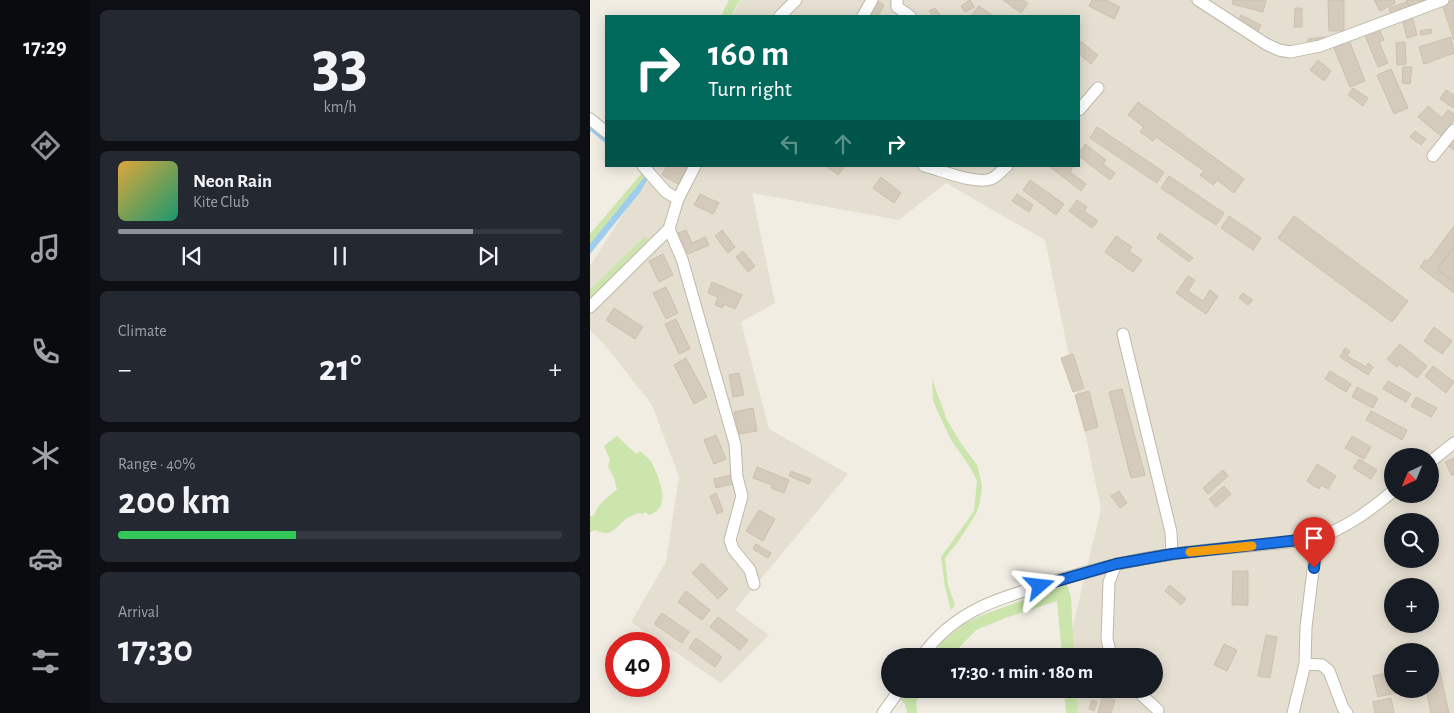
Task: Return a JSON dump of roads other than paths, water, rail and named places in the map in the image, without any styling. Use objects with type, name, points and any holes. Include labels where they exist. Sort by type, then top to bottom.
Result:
[{"type":"street","points":[[781,15],[796,0]]},
{"type":"street","points":[[864,15],[872,0]]},
{"type":"street","points":[[897,0],[897,7],[909,15]]},
{"type":"street","points":[[1198,0],[1266,44],[1279,50],[1290,52],[1320,46],[1443,0]]},
{"type":"street","points":[[1080,109],[1098,88]]},
{"type":"street","points":[[590,119],[605,131]]},
{"type":"street","points":[[1433,156],[1454,130]]},
{"type":"street","points":[[644,167],[666,192],[678,199]]},
{"type":"street","points":[[590,307],[669,228],[678,199],[694,167]]},
{"type":"street","points":[[928,167],[984,181],[993,179],[1006,167]]},
{"type":"street","points":[[669,228],[682,259],[735,444],[737,477],[742,496],[730,540],[733,549],[750,570],[754,584]]},
{"type":"street","points":[[1123,334],[1171,532],[1172,554]]},
{"type":"street","points":[[1439,455],[1454,443]]},
{"type":"street","points":[[928,648],[946,628],[964,615],[1009,595],[1116,564],[1172,554],[1317,538],[1347,525],[1384,498]]},
{"type":"street","points":[[1292,713],[1305,664],[1306,627],[1317,538]]},
{"type":"street","points":[[1109,648],[1107,638],[1109,582],[1116,564]]},
{"type":"street","points":[[1305,664],[1322,665],[1329,671],[1343,708],[1347,713]]},
{"type":"street","points":[[883,713],[894,698]]},
{"type":"street","points":[[1145,698],[1158,710]]},
{"type":"water","points":[[647,174],[648,178],[641,191],[590,254],[590,244]]},
{"type":"waterway","points":[[590,128],[605,140]]}]
